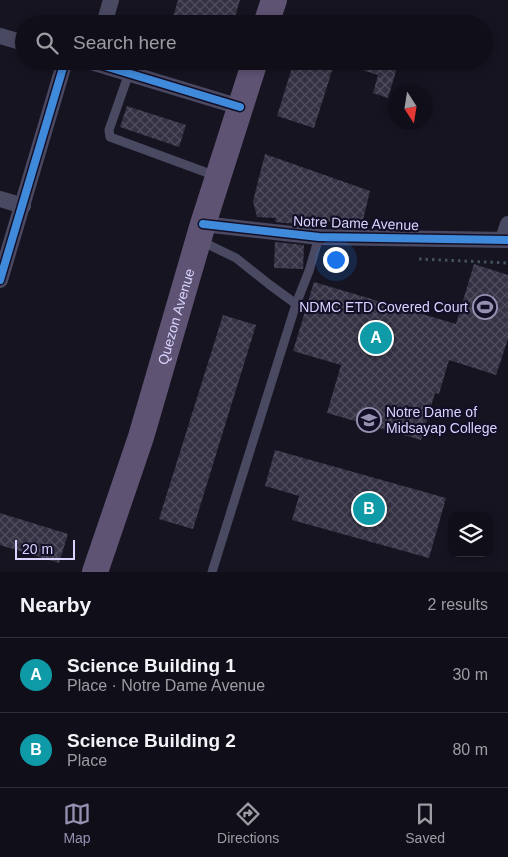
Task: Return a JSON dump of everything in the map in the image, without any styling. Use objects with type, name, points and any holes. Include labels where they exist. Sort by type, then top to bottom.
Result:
[{"type":"main road","points":[[269,15],[274,0]]},
{"type":"main road","name":"Quezon Avenue","points":[[94,572],[141,437],[201,232],[252,70]]},
{"type":"street","points":[[107,15],[111,0]]},
{"type":"street","points":[[0,36],[15,40]]},
{"type":"street","points":[[0,280],[62,70]]},
{"type":"street","points":[[119,70],[240,107]]},
{"type":"street","points":[[0,198],[22,206]]},
{"type":"street","name":"Notre Dame Avenue","points":[[201,232],[319,237],[506,234]]},
{"type":"lane","points":[[129,73],[109,130],[110,137],[219,177]]},
{"type":"lane","points":[[201,232],[296,304]]},
{"type":"lane","points":[[212,572],[296,304],[309,271],[319,237]]},
{"type":"path","points":[[419,259],[508,263]]},
{"type":"building","points":[[178,0],[240,0],[236,15],[174,15]]},
{"type":"building","points":[[291,70],[332,70],[314,128],[277,116]]},
{"type":"building","points":[[362,70],[396,70],[392,85],[388,85],[388,98],[373,93],[378,75]]},
{"type":"building","points":[[127,106],[186,125],[179,147],[120,127]]},
{"type":"building","points":[[265,154],[370,191],[362,224],[306,220],[306,225],[275,222],[276,218],[257,217],[253,201]]},
{"type":"building","points":[[275,242],[304,245],[303,269],[274,268]]},
{"type":"building","points":[[474,264],[508,275],[508,339],[496,375],[449,360],[439,394],[435,393],[421,440],[327,413],[341,365],[293,351],[314,282],[456,324]]},
{"type":"building","points":[[223,315],[256,325],[193,529],[159,519]]},
{"type":"building","points":[[275,450],[446,498],[429,558],[292,520],[299,496],[265,486]]},
{"type":"building","points":[[0,513],[68,534],[59,563],[0,545]]},
{"type":"cycle path","points":[[0,280],[62,70]]},
{"type":"cycle path","points":[[118,70],[240,107]]},
{"type":"cycle path","points":[[203,224],[319,237],[508,240]]},
{"type":"place","name":"NDMC ETD Covered Court","points":[[485,307]]},
{"type":"place","name":"Science Building 1","points":[[376,338]]},
{"type":"place","name":"Notre Dame of Midsayap College","points":[[369,420]]},
{"type":"place","name":"Science Building 2","points":[[369,509]]}]
